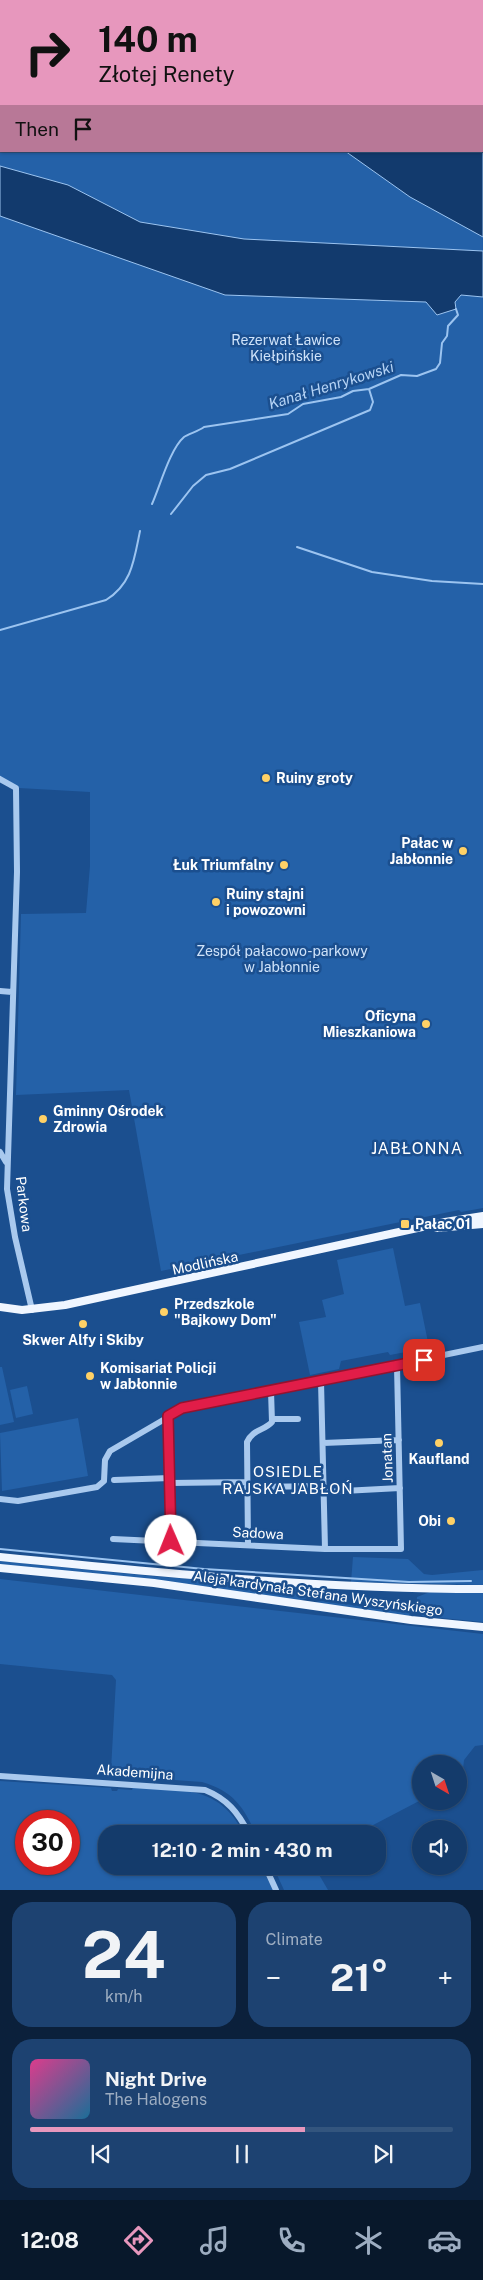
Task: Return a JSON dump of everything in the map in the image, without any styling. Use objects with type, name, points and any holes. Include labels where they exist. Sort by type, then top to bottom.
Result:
[{"type":"main road","name":"Modlińska","points":[[0,1307],[32,1310],[71,1304],[483,1216]]},
{"type":"main road","name":"Modlińska","points":[[415,1230],[483,1224]]},
{"type":"main road","name":"Aleja kardynała Stefana Wyszyńskiego","points":[[0,1557],[250,1579],[376,1587],[483,1589]]},
{"type":"main road","name":"Aleja kardynała Stefana Wyszyńskiego","points":[[0,1568],[154,1583],[411,1620],[483,1627]]},
{"type":"street","name":"Parkowa","points":[[0,779],[16,788],[17,872],[7,1163],[8,1201],[32,1310]]},
{"type":"street","points":[[0,991],[12,992]]},
{"type":"street","points":[[0,1152],[7,1163]]},
{"type":"street","points":[[0,1499],[18,1501],[97,1488],[104,1482],[105,1460],[112,1450],[182,1408],[397,1366],[483,1347]]},
{"type":"street","name":"Jonatan","points":[[397,1366],[401,1549]]},
{"type":"street","points":[[321,1381],[326,1549]]},
{"type":"street","points":[[248,1544],[247,1442],[255,1431],[269,1426],[272,1419],[271,1391]]},
{"type":"street","points":[[168,1416],[171,1541]]},
{"type":"street","points":[[272,1419],[298,1418]]},
{"type":"street","points":[[323,1443],[399,1440]]},
{"type":"street","points":[[114,1480],[324,1489],[400,1488]]},
{"type":"street","name":"Sadowa","points":[[113,1539],[326,1549],[401,1549]]},
{"type":"street","name":"Akademijna","points":[[0,1776],[184,1787],[205,1790],[220,1797],[232,1807],[243,1825]]},
{"type":"street","points":[[269,1875],[276,1890]]},
{"type":"green space","points":[[0,152],[483,152],[483,1208],[461,1212],[459,1210],[161,1271],[129,1090],[16,1095],[21,914],[86,913],[90,866],[90,792],[19,788],[0,777]]},
{"type":"green space","points":[[393,1248],[405,1306],[420,1303],[430,1352],[413,1356],[406,1352],[390,1355],[388,1352],[341,1361],[339,1369],[310,1375],[299,1322],[326,1317],[322,1300],[344,1294],[337,1260]]},
{"type":"green space","points":[[0,1367],[2,1367],[14,1422],[0,1425]]},
{"type":"green space","points":[[27,1386],[33,1414],[16,1418],[10,1390]]},
{"type":"green space","points":[[78,1418],[88,1476],[2,1491],[0,1433]]},
{"type":"green space","points":[[353,1557],[408,1559],[424,1574],[432,1575],[483,1570],[483,1585],[351,1582]]},
{"type":"green space","points":[[0,1561],[151,1576],[298,1587],[311,1594],[310,1597],[299,1601],[0,1566]]},
{"type":"green space","points":[[0,1579],[483,1634],[483,1745],[475,1746],[468,1755],[412,1755],[412,1805],[373,1825],[251,1825],[236,1801],[222,1790],[202,1782],[106,1775],[111,1770],[116,1680],[112,1675],[0,1664]]},
{"type":"green space","points":[[430,1592],[483,1593],[483,1622],[422,1616],[416,1609],[417,1597]]},
{"type":"green space","points":[[322,1601],[410,1613],[409,1616],[316,1603]]},
{"type":"green space","points":[[0,1781],[111,1788],[112,1791],[117,1791],[118,1789],[132,1790],[133,1787],[183,1790],[211,1798],[223,1806],[238,1825],[98,1825],[98,1875],[266,1875],[273,1890],[0,1890]]},
{"type":"green space","points":[[277,1875],[319,1875],[328,1890],[284,1890]]},
{"type":"shaded area","points":[[346,152],[483,152],[483,237],[410,197]]},
{"type":"shaded area","points":[[0,166],[68,185],[140,222],[244,239],[483,251],[483,297],[461,295],[455,302],[456,309],[437,315],[426,302],[225,295],[0,216]]},
{"type":"waterway","name":"Kanał Henrykowski","points":[[152,504],[174,450],[184,437],[204,427],[288,414],[303,404],[341,397],[353,391],[369,389],[401,375],[417,376],[436,369],[440,363],[442,343],[447,336],[448,326],[458,315],[456,309]]},
{"type":"waterway","points":[[171,514],[193,486],[206,475],[230,469],[370,410],[373,402],[369,389]]},
{"type":"waterway","name":"Kanał Henrykowski","points":[[0,630],[106,600],[115,594],[127,579],[140,531]]},
{"type":"waterway","points":[[297,547],[372,572],[432,581],[483,584]]},
{"type":"waterway","points":[[0,1549],[204,1569],[409,1582],[471,1581]]},
{"type":"place","name":"Ruiny groty","points":[[266,778]]},
{"type":"place","name":"Pałac w Jabłonnie","points":[[463,851]]},
{"type":"place","name":"Łuk Triumfalny","points":[[284,865]]},
{"type":"place","name":"Ruiny stajni i powozowni","points":[[216,902]]},
{"type":"place","name":"Oficyna Mieszkaniowa","points":[[426,1024]]},
{"type":"place","name":"Gminny Ośrodek Zdrowia","points":[[43,1119]]},
{"type":"place","name":"Pałac 01","points":[[405,1224]]},
{"type":"place","name":"Przedszkole \"Bajkowy Dom\"","points":[[164,1312]]},
{"type":"place","name":"Skwer Alfy i Skiby","points":[[83,1324]]},
{"type":"place","name":"Komisariat Policji w Jabłonnie","points":[[90,1376]]},
{"type":"place","name":"Kaufland","points":[[439,1443]]},
{"type":"place","name":"Obi","points":[[451,1521]]},
{"type":"district","name":"JABŁONNA","points":[[417,1148]]},
{"type":"district","name":"OSIEDLE RAJSKA JABŁOŃ","points":[[288,1480]]},
{"type":"route","points":[[171,1541],[168,1416],[182,1408],[424,1360]]},
{"type":"park label","name":"Rezerwat Ławice Kiełpińskie","points":[[286,348]]},
{"type":"park label","name":"Zespół pałacowo-parkowy w Jabłonnie","points":[[282,960]]}]
